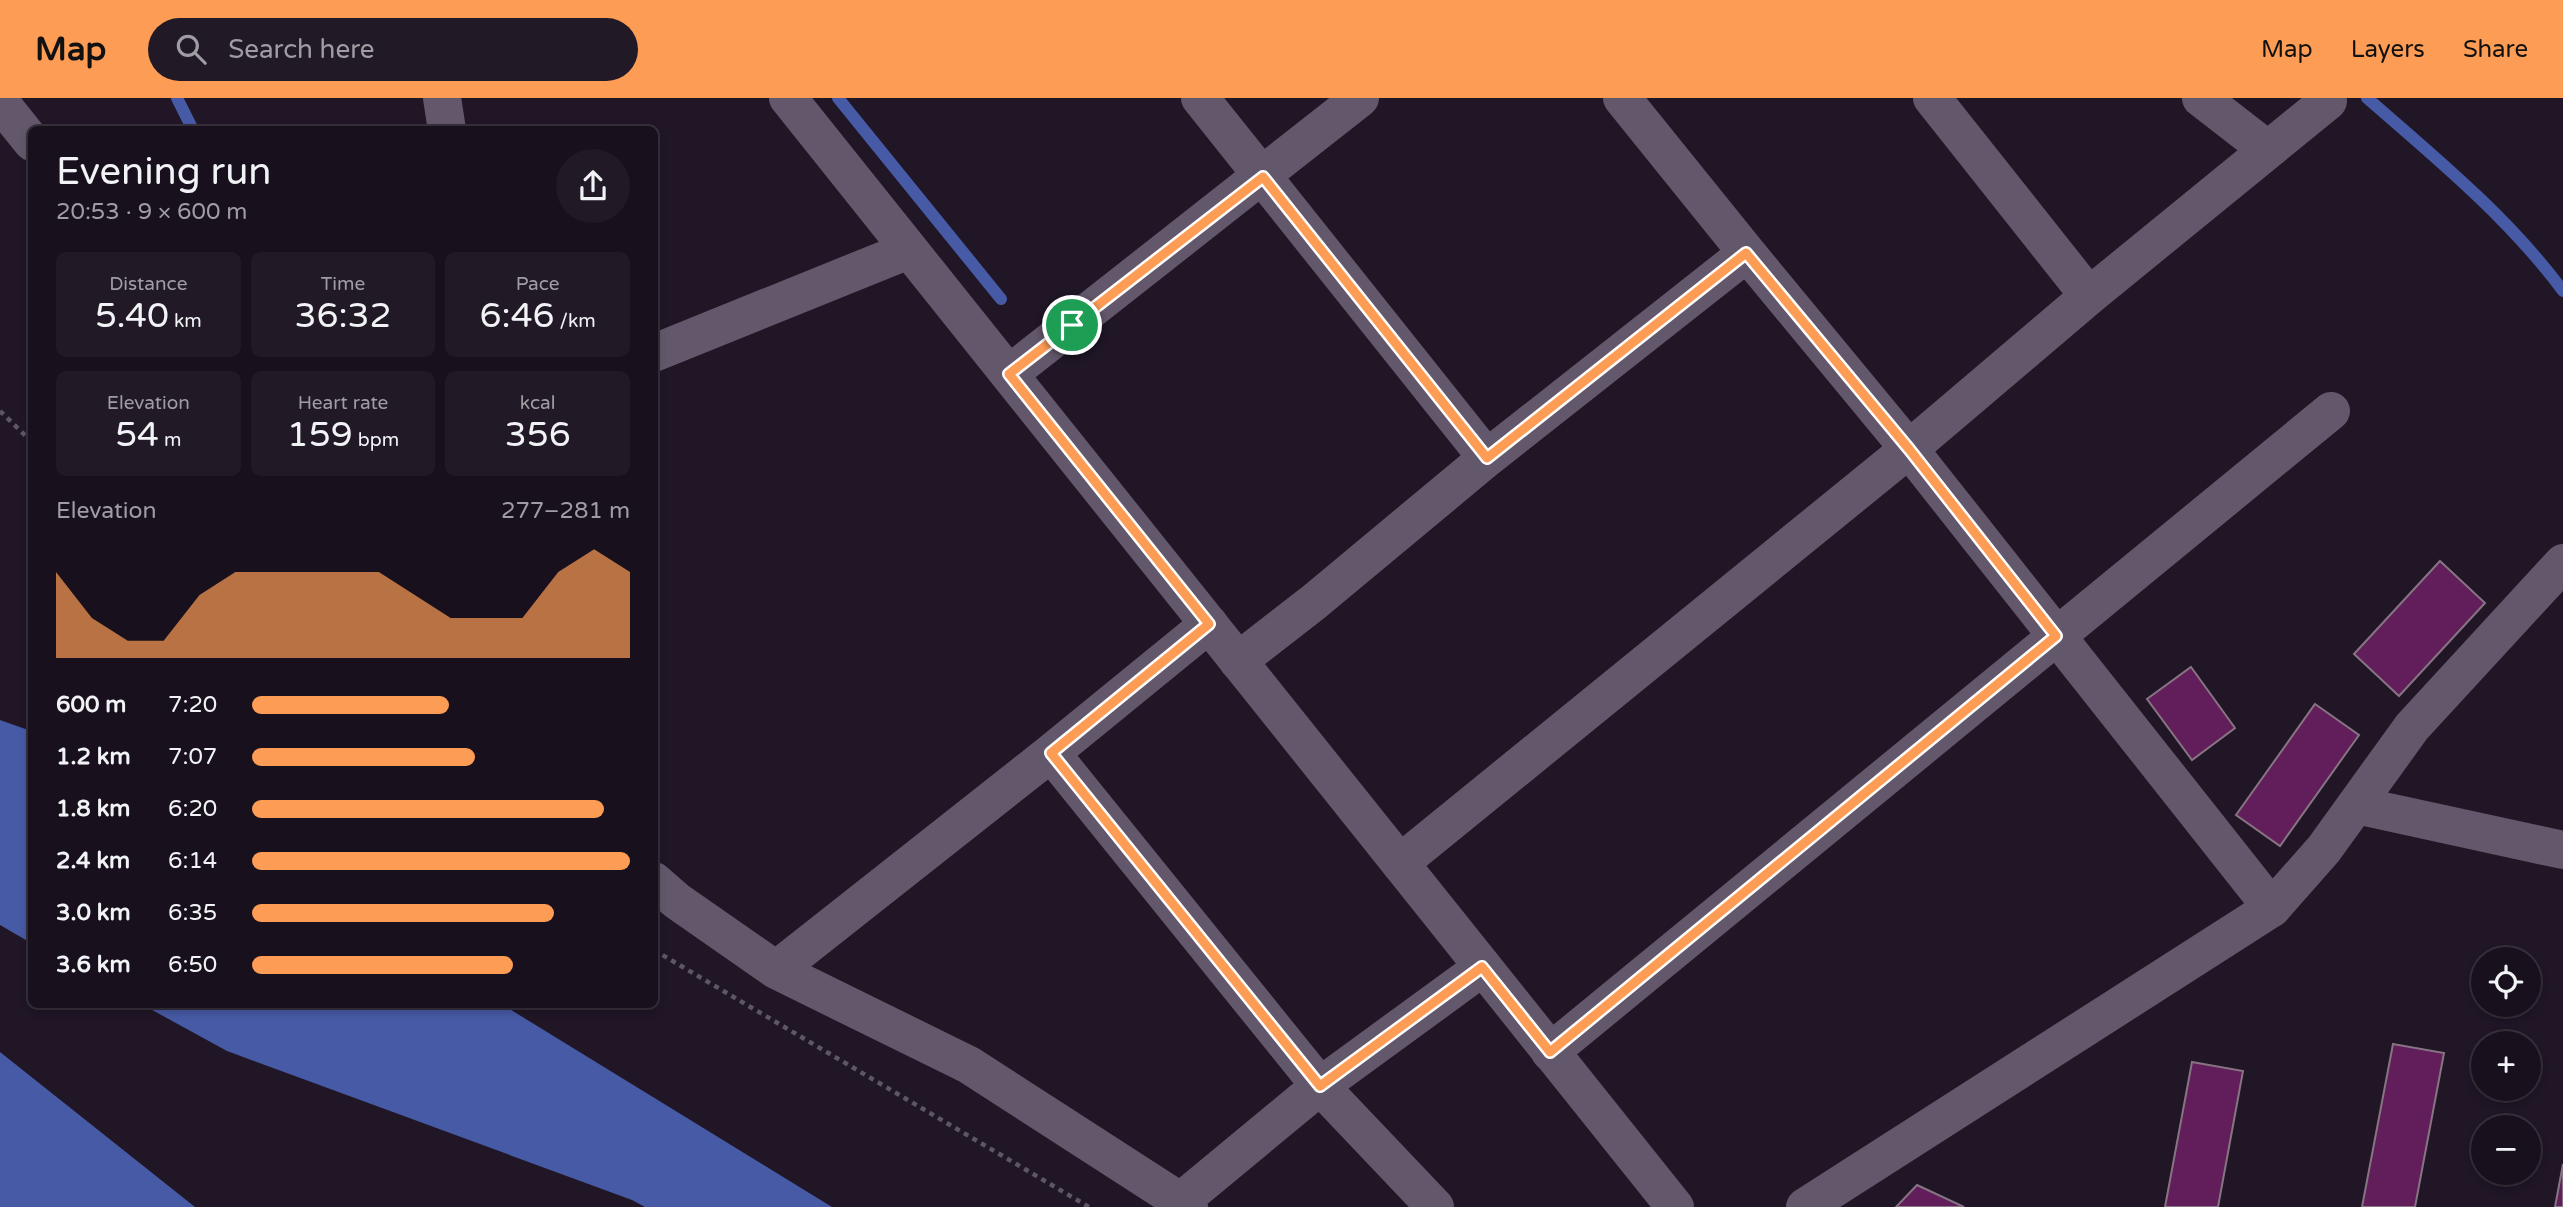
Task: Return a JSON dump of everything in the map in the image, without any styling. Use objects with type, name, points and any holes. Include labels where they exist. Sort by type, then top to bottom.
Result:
[{"type":"street","points":[[442,98],[446,126]]},
{"type":"street","points":[[788,98],[1675,1207]]},
{"type":"street","points":[[1200,98],[1487,458]]},
{"type":"street","points":[[1009,374],[1263,177],[1360,98]]},
{"type":"street","points":[[1622,98],[1746,253],[1909,449],[2272,908]]},
{"type":"street","points":[[1932,98],[2088,296]]},
{"type":"street","points":[[2201,98],[2268,150]]},
{"type":"street","points":[[1400,863],[1909,449],[2088,296],[2328,101]]},
{"type":"street","points":[[0,102],[28,137]]},
{"type":"street","points":[[658,351],[909,250]]},
{"type":"street","points":[[1238,661],[1314,602],[1487,458],[1746,253]]},
{"type":"street","points":[[1550,1052],[2331,411]]},
{"type":"street","points":[[1805,1207],[2272,908],[2323,849],[2412,727],[2563,563]]},
{"type":"street","points":[[776,970],[1051,753],[1209,624]]},
{"type":"street","points":[[1051,753],[1320,1086],[1435,1207]]},
{"type":"street","points":[[2356,805],[2563,850]]},
{"type":"street","points":[[658,884],[677,901],[776,970],[969,1065],[1184,1204],[1320,1086],[1482,967]]},
{"type":"path","points":[[0,411],[28,438]]},
{"type":"path","points":[[658,952],[1089,1207]]},
{"type":"water","points":[[0,720],[28,730],[28,941],[0,925]]},
{"type":"water","points":[[148,1008],[508,1008],[832,1207],[645,1207],[227,1051]]},
{"type":"water","points":[[0,1052],[195,1207],[0,1207]]},
{"type":"building","points":[[2440,561],[2485,603],[2399,696],[2354,654]]},
{"type":"building","points":[[2191,667],[2235,728],[2192,760],[2147,699]]},
{"type":"building","points":[[2315,704],[2359,735],[2280,846],[2236,815]]},
{"type":"building","points":[[2393,1044],[2444,1053],[2415,1207],[2362,1207]]},
{"type":"building","points":[[2192,1062],[2243,1071],[2218,1207],[2165,1207]]},
{"type":"building","points":[[2563,1164],[2563,1207],[2555,1207]]},
{"type":"building","points":[[1917,1185],[1964,1207],[1896,1207]]},
{"type":"waterway","points":[[177,98],[191,126]]},
{"type":"waterway","points":[[838,98],[1001,299]]},
{"type":"waterway","points":[[2367,98],[2495,214],[2542,264],[2563,291]]},
{"type":"route","points":[[1263,177],[1487,458],[1746,253],[1909,449],[2056,636],[1550,1052],[1482,967],[1320,1086],[1051,753],[1209,624],[1009,374],[1072,325],[1263,177]]}]
